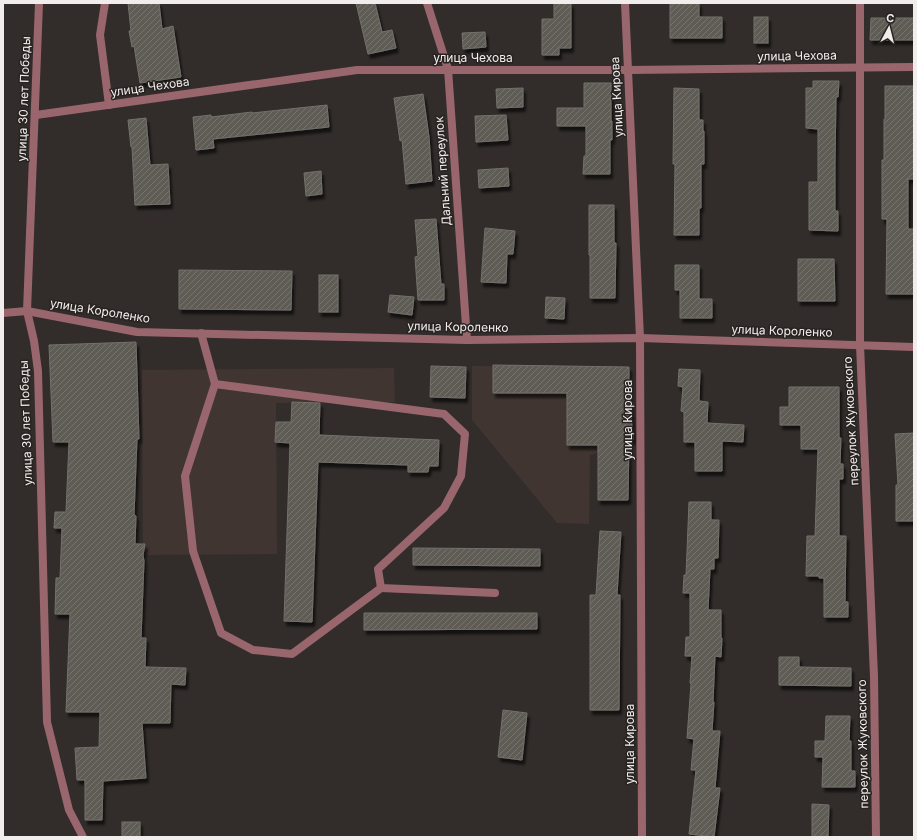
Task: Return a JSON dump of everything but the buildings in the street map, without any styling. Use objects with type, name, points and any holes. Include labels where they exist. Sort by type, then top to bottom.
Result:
[{"type":"street","name":"улица 30 лет Победы","points":[[39,3],[36,115],[27,311],[34,341],[38,371],[47,722],[69,810],[82,837]]},
{"type":"street","points":[[104,3],[100,35],[109,105]]},
{"type":"street","name":"Дальний переулок","points":[[427,3],[448,70],[467,340]]},
{"type":"street","name":"улица Кирова","points":[[625,3],[640,338],[642,837]]},
{"type":"street","name":"переулок Жуковского","points":[[860,3],[860,345],[874,676],[876,837]]},
{"type":"street","name":"улица Чехова","points":[[36,115],[357,70],[628,70],[914,67]]},
{"type":"street","name":"улица Короленко","points":[[3,313],[27,311],[137,332],[467,340],[640,338],[914,347]]},
{"type":"street","points":[[200,334],[215,384],[184,476],[193,551],[221,633],[253,650],[292,654],[381,588],[495,593]]},
{"type":"street","points":[[215,384],[444,414],[465,434],[461,476],[444,508],[378,568],[381,588]]},
{"type":"shaded area","points":[[472,366],[629,367],[629,389],[606,389],[606,450],[590,455],[589,524],[557,523],[472,420]]},
{"type":"shaded area","points":[[394,368],[395,402],[276,403],[277,554],[143,555],[142,370]]}]
